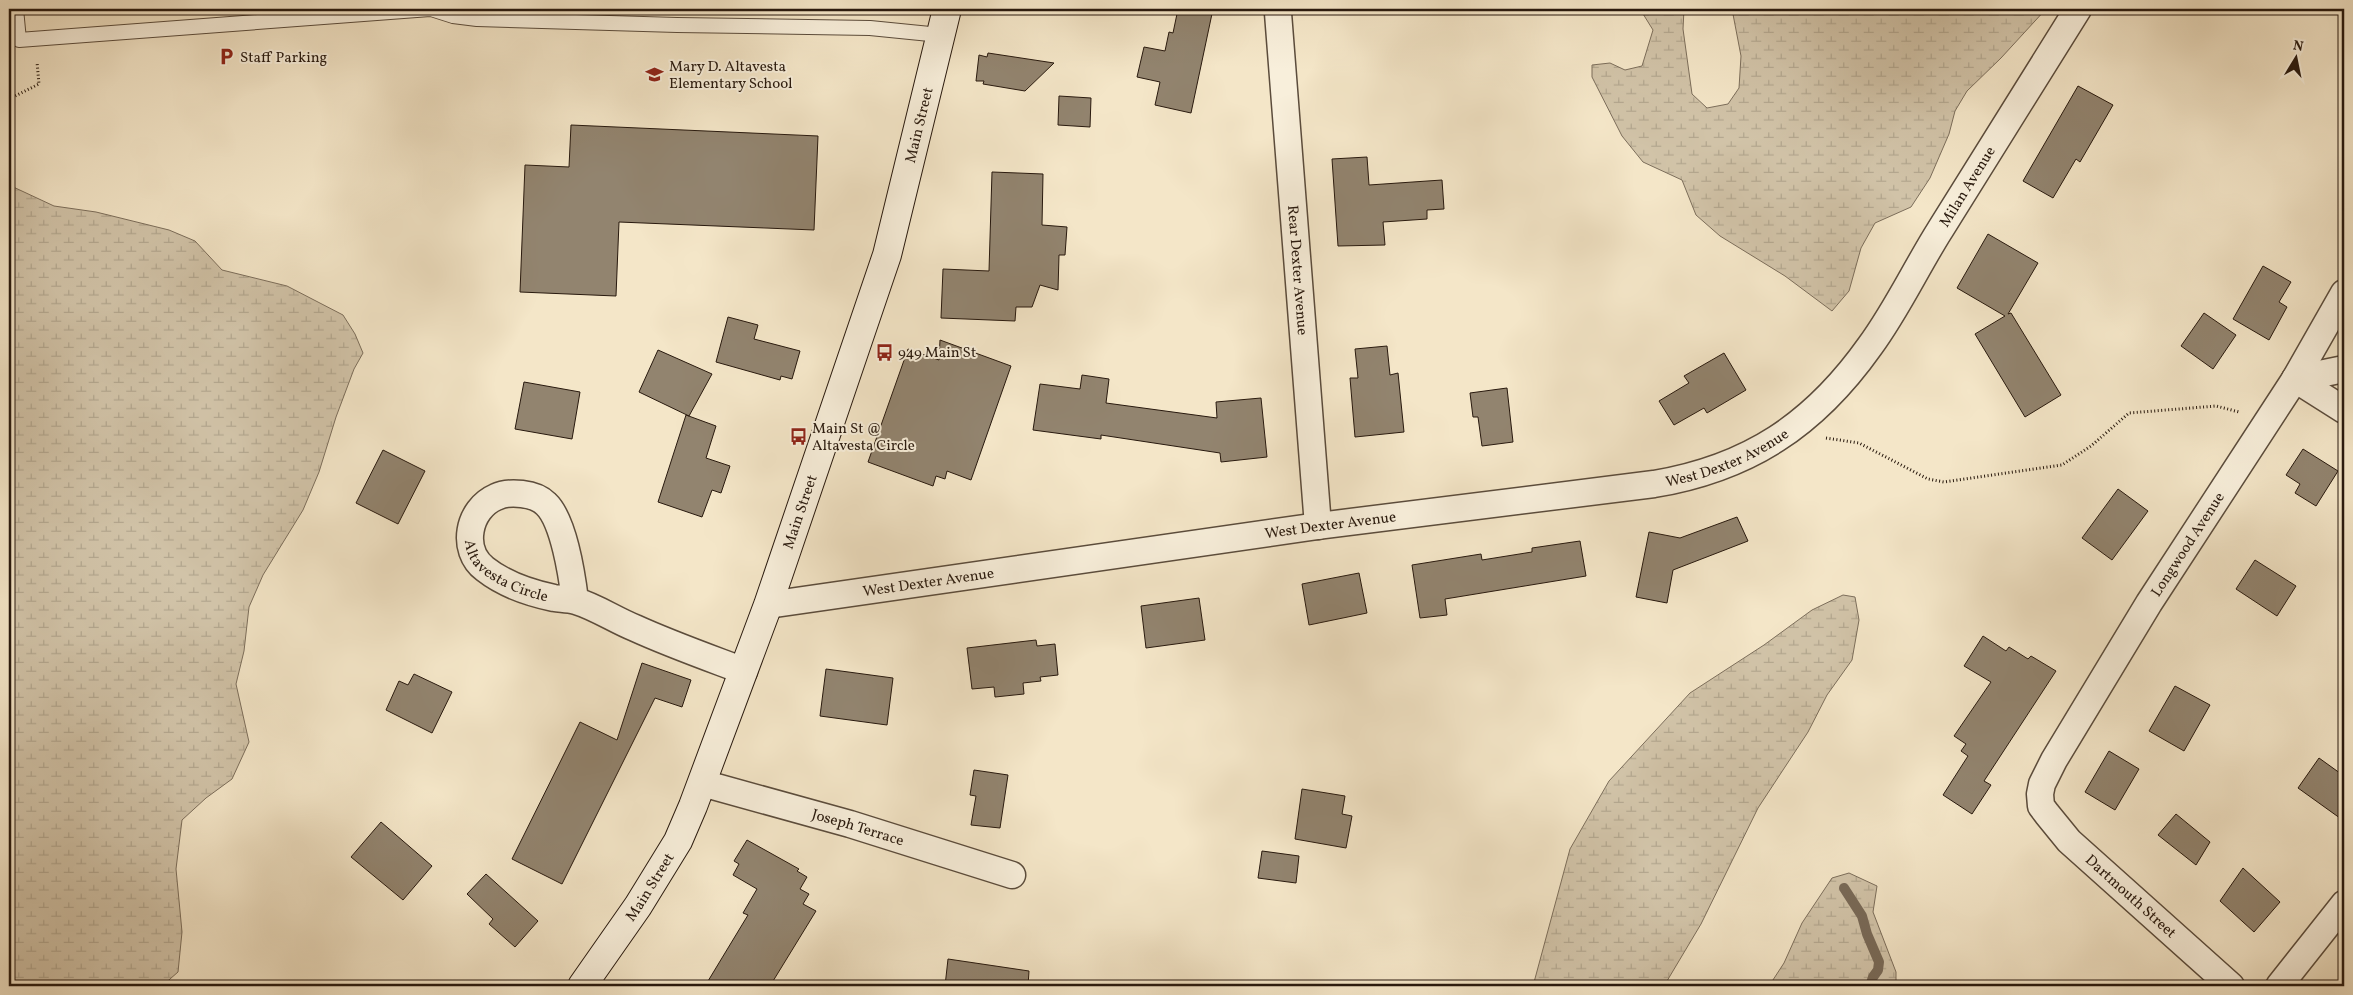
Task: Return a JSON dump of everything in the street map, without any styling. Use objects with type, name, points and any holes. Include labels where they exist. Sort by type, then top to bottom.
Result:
[{"type":"main road","name":"Main Street","points":[[582,986],[656,879],[684,829],[744,672],[887,255],[901,204],[947,9]]},
{"type":"street","name":"Milan Avenue","points":[[1856,364],[1888,320],[1917,266],[2078,9]]},
{"type":"street","name":"Rear Dexter Avenue","points":[[1278,13],[1318,526]]},
{"type":"street","name":"Longwood Avenue","points":[[2040,800],[2042,784],[2054,760],[2149,603],[2295,379],[2344,293]]},
{"type":"street","name":"West Dexter Avenue","points":[[768,605],[1318,526],[1674,481],[1751,455],[1812,413],[1856,364]]},
{"type":"street","points":[[2295,379],[2344,369]]},
{"type":"street","points":[[2295,379],[2344,410]]},
{"type":"street","name":"Altavesta Circle","points":[[575,600],[561,534],[555,516],[546,504],[529,495],[512,493],[500,495],[487,502],[476,514],[470,530],[471,548],[477,562],[502,579],[531,592],[560,599],[575,600],[635,628],[744,672]]},
{"type":"street","name":"Joseph Terrace","points":[[702,782],[850,824],[1012,876]]},
{"type":"street","name":"Dartmouth Street","points":[[2040,800],[2041,806],[2069,841],[2231,986]]},
{"type":"street","points":[[2279,986],[2344,904]]},
{"type":"lane","points":[[16,9],[19,40],[430,9],[454,16],[477,19],[870,28],[940,35]]},
{"type":"path","points":[[9,99],[39,84],[35,39]]},
{"type":"path","points":[[1794,427],[1831,440],[1859,444],[1928,479],[1944,482],[2062,465],[2092,446],[2129,413],[2216,406],[2269,420]]},
{"type":"green space","points":[[1640,9],[1684,9],[1683,29],[1692,94],[1707,108],[1728,104],[1739,88],[1741,56],[1732,9],[2046,9],[2001,58],[1967,91],[1955,111],[1949,134],[1930,178],[1911,207],[1875,223],[1861,248],[1849,291],[1832,311],[1785,276],[1720,236],[1696,215],[1682,180],[1643,162],[1622,136],[1592,77],[1592,65],[1610,63],[1625,70],[1642,66],[1653,30]]},
{"type":"green space","points":[[9,185],[54,206],[96,212],[169,230],[195,241],[222,270],[287,286],[343,315],[355,334],[363,353],[354,369],[336,417],[319,472],[303,510],[263,575],[249,607],[244,651],[236,684],[249,742],[232,779],[206,798],[182,820],[176,869],[182,932],[178,972],[162,986],[9,986]]},
{"type":"green space","points":[[1843,595],[1855,597],[1859,620],[1852,660],[1827,695],[1808,732],[1758,808],[1701,924],[1664,986],[1533,986],[1570,849],[1609,781],[1690,693],[1764,645],[1812,610]]},
{"type":"green space","points":[[1849,873],[1877,886],[1873,912],[1896,972],[1896,986],[1769,986],[1784,963],[1802,923],[1832,878]]},
{"type":"building","points":[[1178,9],[1213,9],[1191,113],[1155,105],[1160,82],[1137,77],[1144,47],[1165,51],[1169,32],[1173,33]]},
{"type":"building","points":[[988,53],[1054,63],[1025,91],[983,84],[984,81],[976,81],[979,55],[987,57]]},
{"type":"building","points":[[2078,86],[2113,105],[2080,162],[2076,159],[2053,198],[2023,181]]},
{"type":"building","points":[[1059,96],[1091,98],[1090,127],[1058,125]]},
{"type":"building","points":[[571,125],[818,136],[814,230],[619,222],[616,296],[520,292],[525,165],[569,167]]},
{"type":"building","points":[[1367,157],[1369,185],[1442,180],[1444,209],[1427,210],[1427,219],[1383,222],[1385,245],[1338,246],[1332,159]]},
{"type":"building","points":[[992,172],[1043,174],[1042,225],[1067,227],[1065,255],[1059,255],[1058,290],[1040,285],[1032,307],[1016,307],[1015,321],[941,318],[943,269],[989,271]]},
{"type":"building","points":[[1988,234],[2038,263],[2008,314],[2011,313],[2061,395],[2025,417],[1975,334],[2005,316],[1957,288]]},
{"type":"building","points":[[2263,266],[2291,282],[2279,302],[2287,307],[2269,340],[2233,319]]},
{"type":"building","points":[[2204,313],[2236,335],[2213,369],[2181,346]]},
{"type":"building","points":[[728,317],[758,325],[754,339],[800,351],[792,379],[781,376],[780,380],[716,362]]},
{"type":"building","points":[[940,340],[1011,366],[971,480],[947,471],[945,479],[936,476],[933,486],[868,462],[908,349],[939,360]]},
{"type":"building","points":[[1387,346],[1390,375],[1398,373],[1404,432],[1355,437],[1350,378],[1358,378],[1355,349]]},
{"type":"building","points":[[658,350],[712,374],[689,416],[639,392]]},
{"type":"building","points":[[1724,353],[1746,390],[1707,413],[1704,408],[1674,425],[1659,401],[1689,383],[1684,376]]},
{"type":"building","points":[[1082,375],[1109,379],[1106,403],[1217,418],[1216,402],[1261,398],[1267,457],[1221,462],[1220,453],[1101,435],[1101,439],[1033,430],[1040,384],[1080,389]]},
{"type":"building","points":[[524,382],[580,392],[572,439],[515,429]]},
{"type":"building","points":[[1507,388],[1513,442],[1482,446],[1478,417],[1473,417],[1470,393]]},
{"type":"building","points":[[686,415],[716,426],[706,458],[730,466],[721,493],[712,490],[702,517],[658,502]]},
{"type":"building","points":[[2303,449],[2338,471],[2316,506],[2295,493],[2300,484],[2286,475]]},
{"type":"building","points":[[383,450],[425,471],[398,524],[356,503]]},
{"type":"building","points":[[2118,489],[2148,511],[2112,560],[2082,538]]},
{"type":"building","points":[[1737,517],[1748,541],[1673,570],[1667,603],[1636,597],[1649,532],[1680,538]]},
{"type":"building","points":[[1580,541],[1586,576],[1445,599],[1447,615],[1420,618],[1412,565],[1481,554],[1482,560],[1532,552],[1532,548]]},
{"type":"building","points":[[2255,560],[2296,586],[2277,616],[2236,589]]},
{"type":"building","points":[[1359,573],[1367,613],[1309,625],[1302,584]]},
{"type":"building","points":[[1199,598],[1205,640],[1146,648],[1141,606]]},
{"type":"building","points":[[1983,636],[2006,651],[2009,647],[2028,659],[2031,656],[2056,671],[1984,781],[1991,785],[1972,814],[1943,795],[1968,756],[1961,751],[1966,744],[1954,736],[1991,682],[1964,666]]},
{"type":"building","points":[[1036,640],[1037,646],[1055,644],[1058,675],[1040,677],[1041,681],[1023,683],[1024,694],[995,697],[994,687],[972,689],[967,648]]},
{"type":"building","points":[[642,663],[691,680],[682,707],[655,698],[562,884],[512,859],[580,722],[617,740]]},
{"type":"building","points":[[826,669],[893,678],[887,725],[820,716]]},
{"type":"building","points":[[414,674],[452,692],[432,733],[386,710],[399,681],[408,685]]},
{"type":"building","points":[[2175,686],[2210,705],[2184,751],[2149,731]]},
{"type":"building","points":[[2109,751],[2139,769],[2115,810],[2085,792]]},
{"type":"building","points":[[2319,758],[2344,776],[2344,821],[2298,788]]},
{"type":"building","points":[[974,770],[1008,775],[1000,828],[971,825],[976,796],[970,795]]},
{"type":"building","points":[[1302,789],[1345,796],[1342,814],[1352,816],[1346,848],[1295,839]]},
{"type":"building","points":[[2176,814],[2210,842],[2196,865],[2158,835]]},
{"type":"building","points":[[381,822],[432,866],[403,900],[351,857]]},
{"type":"building","points":[[747,840],[799,869],[797,871],[807,877],[800,889],[809,894],[803,904],[816,911],[770,986],[705,986],[748,915],[743,913],[757,889],[733,875],[739,864],[734,861]]},
{"type":"building","points":[[1262,851],[1299,856],[1296,883],[1258,878]]},
{"type":"building","points":[[2243,868],[2280,902],[2254,932],[2220,901]]},
{"type":"building","points":[[486,874],[538,921],[515,947],[489,924],[493,919],[467,894]]},
{"type":"building","points":[[948,959],[1029,971],[1028,986],[945,986]]},
{"type":"waterway","points":[[1844,888],[1862,916],[1867,934],[1879,962],[1878,970],[1870,986]]},
{"type":"place","name":"Staff Parking","points":[[226,57]]},
{"type":"place","name":"Mary D. Altavesta Elementary School","points":[[655,75]]},
{"type":"place","name":"949 Main St","points":[[884,352]]},
{"type":"place","name":"Main St @ Altavesta Circle","points":[[798,437]]}]
